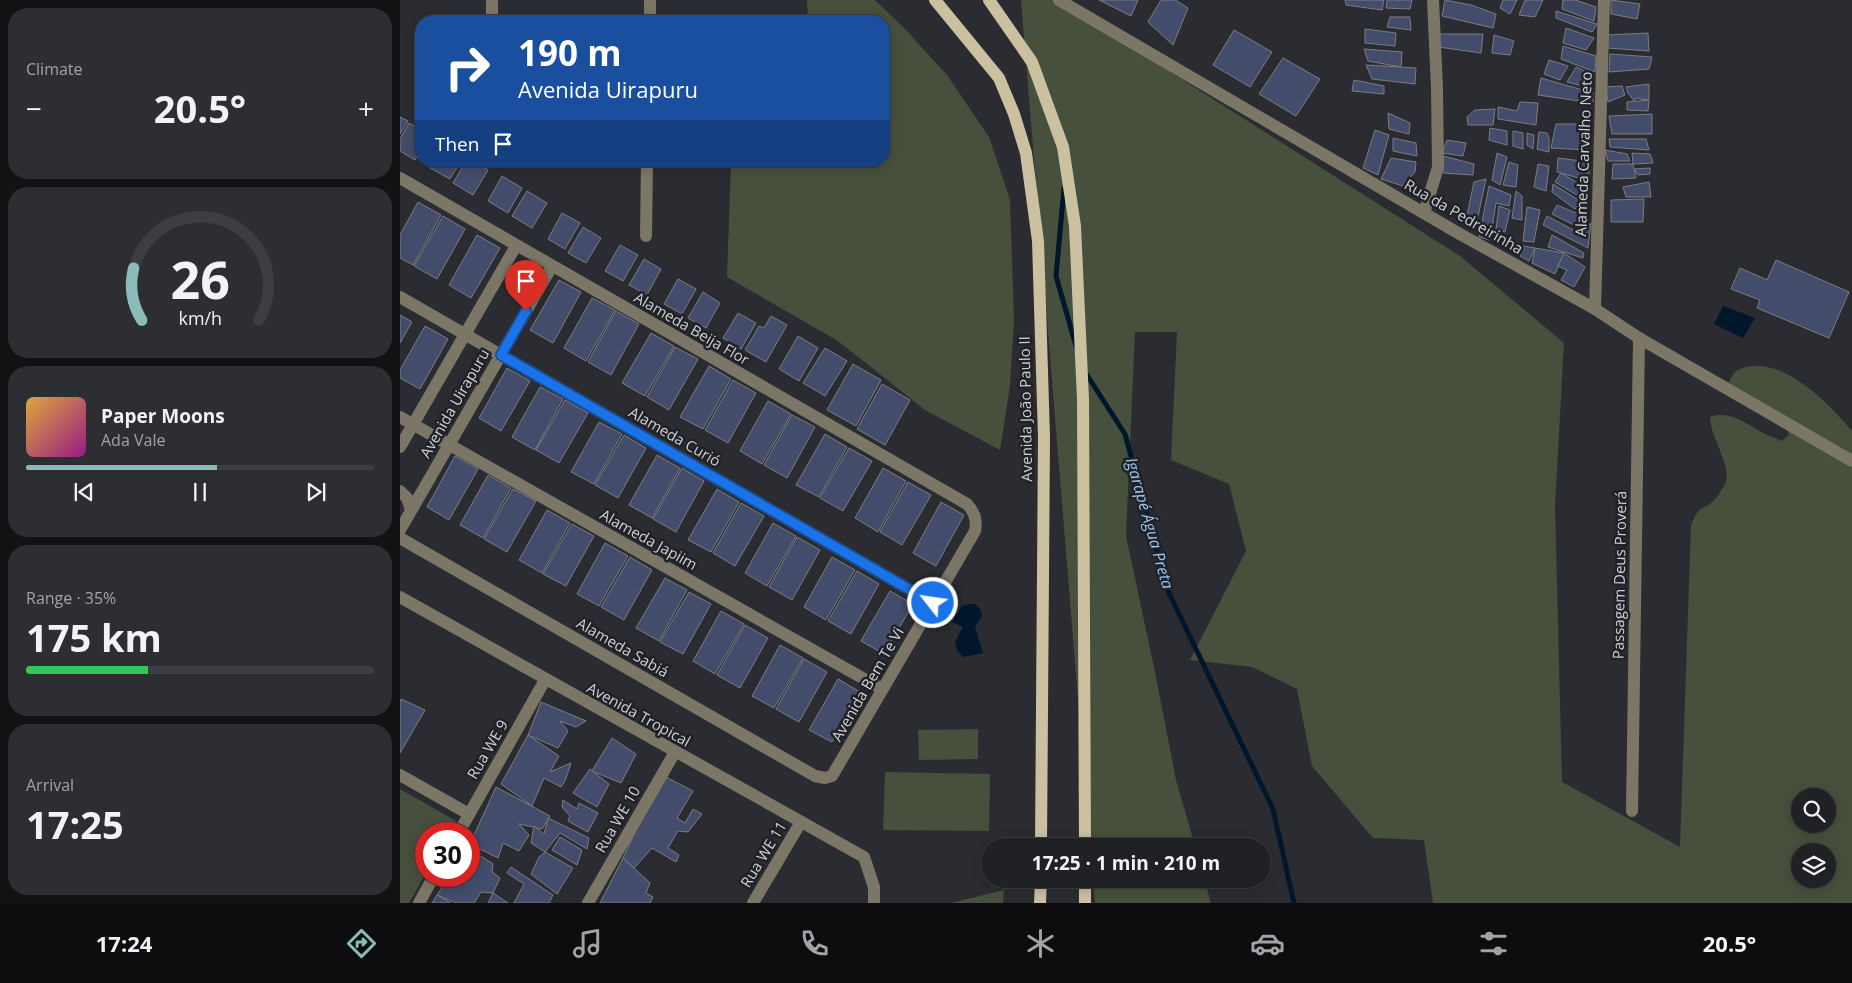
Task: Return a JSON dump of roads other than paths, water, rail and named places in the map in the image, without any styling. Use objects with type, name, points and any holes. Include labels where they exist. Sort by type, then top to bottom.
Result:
[{"type":"main road","name":"Avenida João Paulo II","points":[[935,0],[1000,78],[1026,153],[1038,241],[1044,437],[1041,838]]},
{"type":"main road","points":[[989,0],[1032,62],[1063,147],[1075,226],[1083,399],[1085,838]]},
{"type":"main road","points":[[1040,903],[1041,888]]},
{"type":"main road","points":[[1085,888],[1085,903]]},
{"type":"street","points":[[492,0],[492,15]]},
{"type":"street","points":[[650,0],[650,15]]},
{"type":"street","name":"Rua da Pedreirinha","points":[[1059,0],[1424,213],[1594,309],[1639,338],[1852,461]]},
{"type":"street","points":[[1424,213],[1438,167],[1433,0]]},
{"type":"street","name":"Alameda Carvalho Neto","points":[[1594,309],[1604,0]]},
{"type":"street","points":[[646,236],[647,167]]},
{"type":"street","name":"Alameda Beija Flor","points":[[400,178],[967,504]]},
{"type":"street","name":"Avenida Uirapuru","points":[[400,447],[516,246]]},
{"type":"street","name":"Avenida Uirapuru","points":[[400,530],[552,266]]},
{"type":"street","name":"Alameda Curió","points":[[400,297],[933,603]]},
{"type":"street","name":"Passagem Deus Proverá","points":[[1632,812],[1639,338]]},
{"type":"street","name":"Alameda Japiim","points":[[400,417],[882,689]]},
{"type":"street","points":[[400,491],[408,498],[411,510]]},
{"type":"street","name":"Avenida Bem Te Vi","points":[[832,776],[975,531],[975,515],[967,504]]},
{"type":"street","name":"Alameda Sabiá","points":[[400,538],[815,776],[825,778],[832,776]]},
{"type":"street","name":"Avenida Tropical","points":[[400,597],[545,680],[864,857],[874,887],[874,903]]},
{"type":"street","name":"Rua WE 9","points":[[465,822],[545,680]]},
{"type":"street","name":"Rua WE 10","points":[[588,903],[675,752]]},
{"type":"street","points":[[400,775],[469,814]]},
{"type":"street","name":"Rua WE 11","points":[[753,903],[801,822]]},
{"type":"street","points":[[419,903],[428,887]]},
{"type":"water","points":[[1723,306],[1755,318],[1743,338],[1714,324]]},
{"type":"water","points":[[975,604],[980,609],[982,616],[975,627],[983,653],[963,657],[957,650],[955,642],[963,627],[952,622],[962,606]]},
{"type":"waterway","name":"Igarapé Água Preta","points":[[1064,188],[1056,276],[1076,346]]},
{"type":"waterway","name":"Igarapé Água Preta","points":[[1085,372],[1125,434],[1168,591],[1273,809],[1294,903]]}]
